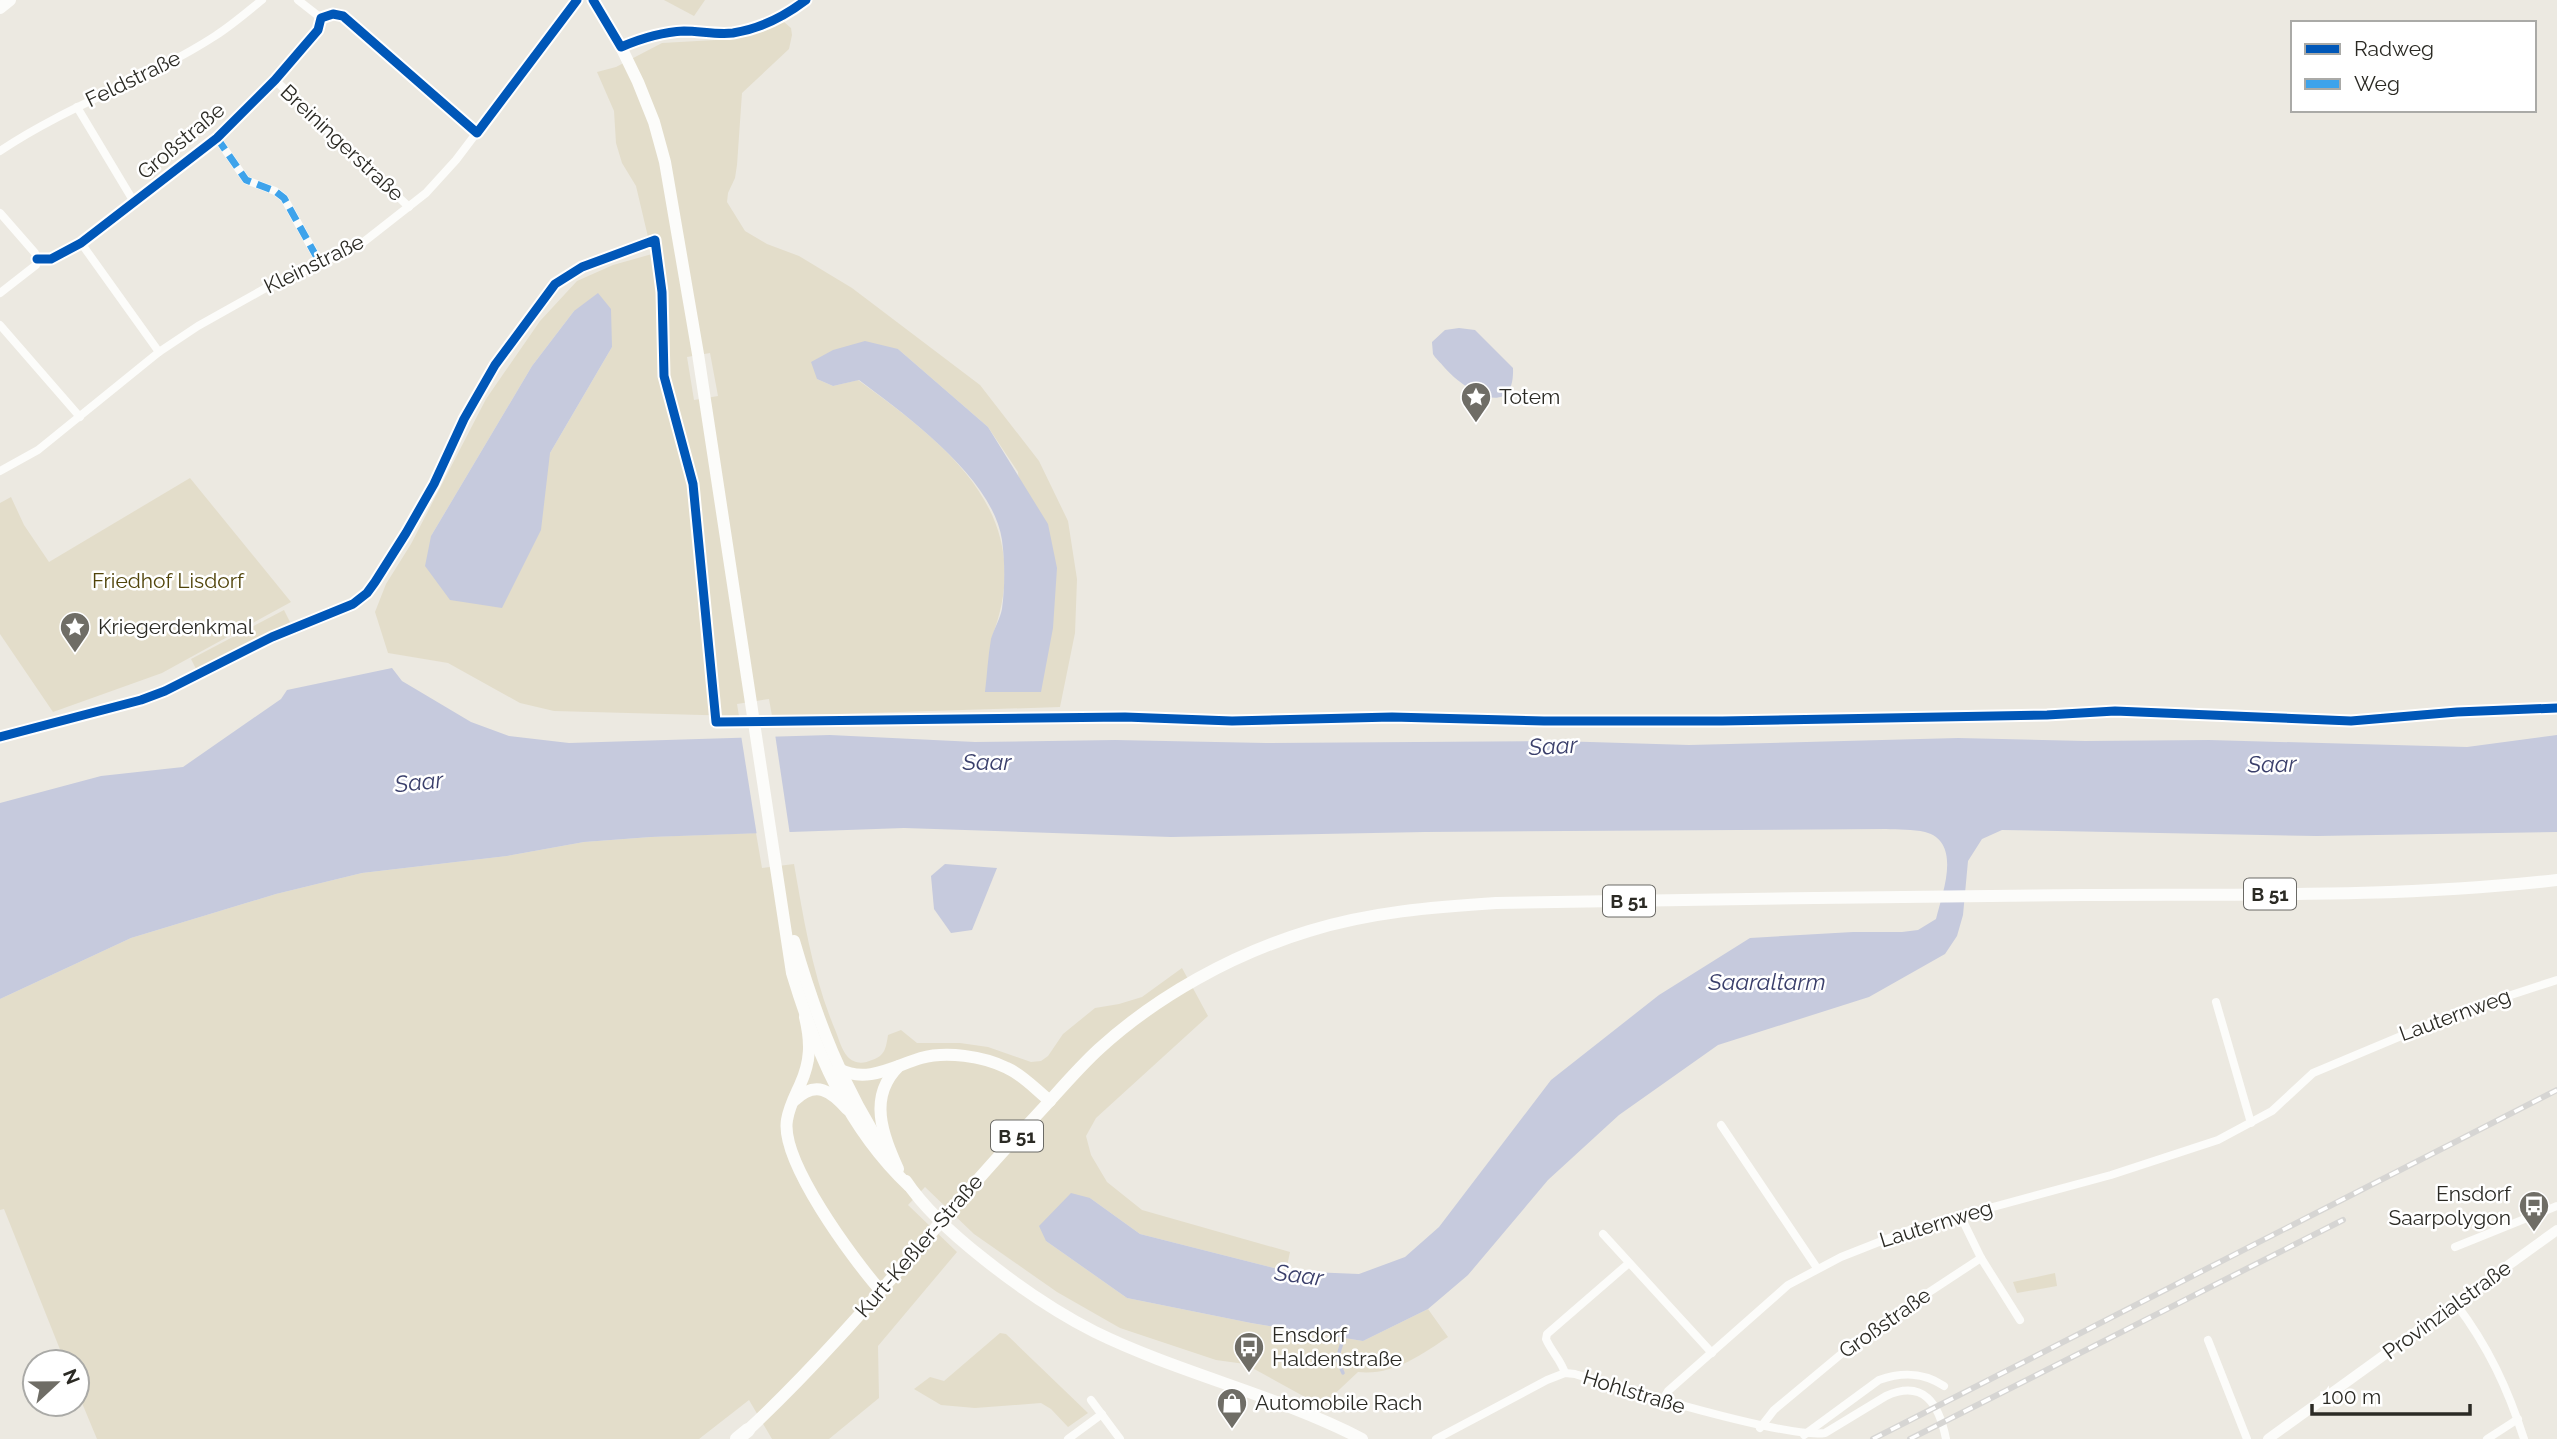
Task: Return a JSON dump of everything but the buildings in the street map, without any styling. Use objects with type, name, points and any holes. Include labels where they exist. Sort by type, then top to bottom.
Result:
[{"type":"main road","points":[[0,8],[10,0]]},
{"type":"main road","points":[[593,0],[621,47],[654,122],[665,162],[698,354],[792,973],[809,1034],[809,1058],[791,1106],[786,1133],[799,1168],[850,1254],[880,1290]]},
{"type":"main road","name":"Kurt-Keßler-Straße","points":[[743,1435],[780,1401],[999,1155],[1098,1050],[1156,1005],[1233,960],[1344,921],[1437,906],[1496,903],[1983,895],[2336,893],[2450,889],[2557,880]]},
{"type":"main road","points":[[784,910],[818,1019],[839,1069],[866,1120],[913,1191]]},
{"type":"main road","points":[[805,1017],[832,1081],[870,1145],[965,1244],[1002,1273],[1096,1332],[1167,1362],[1317,1418],[1355,1438]]},
{"type":"main road","points":[[839,1069],[861,1076],[924,1057],[949,1055],[1006,1068],[1050,1101]]},
{"type":"main road","points":[[898,1169],[882,1132],[881,1115],[885,1087],[892,1073],[900,1066]]},
{"type":"main road","points":[[791,1106],[797,1097],[818,1089],[830,1092],[847,1109]]},
{"type":"street","name":"Feldstraße","points":[[0,151],[77,107],[190,51],[216,36],[262,0]]},
{"type":"street","points":[[298,0],[321,18],[333,14],[343,16],[477,133]]},
{"type":"street","name":"Kleinstraße","points":[[0,471],[38,450],[159,352],[230,307],[361,244],[409,206],[442,177],[577,0]]},
{"type":"street","points":[[621,47],[660,33],[730,33],[747,30],[771,21],[806,0]]},
{"type":"street","name":"Großstraße","points":[[37,258],[51,259],[81,243],[217,138],[275,80],[318,30],[321,18]]},
{"type":"street","name":"Breiningerstraße","points":[[275,80],[409,206]]},
{"type":"street","points":[[77,107],[134,202]]},
{"type":"street","points":[[217,138],[246,180],[275,191],[284,198],[320,263]]},
{"type":"street","points":[[0,213],[37,258],[36,265],[0,293]]},
{"type":"street","points":[[81,243],[159,352]]},
{"type":"street","points":[[0,324],[80,417]]},
{"type":"street","name":"Lauternweg","points":[[1662,1401],[1668,1391],[1773,1297],[1817,1268],[1878,1241],[1960,1215],[2135,1168],[2218,1140],[2272,1111],[2313,1073],[2456,1013],[2557,980]]},
{"type":"street","points":[[2216,1002],[2251,1123]]},
{"type":"street","points":[[1721,1125],[1817,1268]]},
{"type":"street","name":"Provinzialstraße","points":[[2455,1247],[2557,1206]]},
{"type":"street","points":[[1960,1215],[1980,1258],[2020,1320]]},
{"type":"street","name":"Provinzialstraße","points":[[2268,1439],[2557,1230]]},
{"type":"street","points":[[1604,1234],[1712,1353]]},
{"type":"street","name":"Großstraße","points":[[1759,1428],[1773,1410],[1864,1335],[1980,1258]]},
{"type":"street","points":[[1565,1373],[1548,1344],[1547,1334],[1629,1263]]},
{"type":"street","points":[[2456,1304],[2493,1360],[2524,1439]]},
{"type":"street","points":[[2208,1340],[2246,1439]]},
{"type":"street","name":"Hohlstraße","points":[[1436,1439],[1525,1390],[1565,1373],[1759,1428],[1814,1436],[1825,1433],[1897,1391],[1920,1391],[1930,1399],[1946,1439]]},
{"type":"street","points":[[1804,1435],[1879,1380],[1908,1374],[1924,1376],[1944,1386]]},
{"type":"street","points":[[1091,1400],[1121,1439]]},
{"type":"street","points":[[1068,1439],[1102,1414]]},
{"type":"street","points":[[2487,1439],[2518,1419]]},
{"type":"green space","points":[[664,0],[705,0],[694,16]]},
{"type":"green space","points":[[784,22],[791,28],[789,49],[742,93],[737,165],[727,202],[745,231],[767,244],[799,256],[852,288],[980,385],[1039,461],[1068,521],[1077,579],[1075,633],[1060,707],[772,716],[769,699],[737,704],[739,716],[554,711],[520,703],[448,663],[388,653],[375,612],[386,584],[411,544],[486,399],[540,321],[577,281],[613,265],[652,254],[636,186],[622,163],[616,143],[614,111],[597,72],[616,67],[662,43],[733,39],[767,30]],"holes":[[[574,311],[612,347],[550,453],[431,536],[532,366]],[[898,349],[988,427],[1018,472],[1041,692],[992,637],[1003,593],[1003,554],[994,519],[976,487],[952,457],[923,430],[858,380],[833,386],[817,379]],[[710,353],[718,396],[694,400],[687,357]]]},
{"type":"green space","name":"Friedhof Lisdorf","points":[[190,478],[291,602],[162,673],[53,712],[0,634],[0,503],[11,497],[24,525],[49,562]]},
{"type":"green space","points":[[284,610],[290,622],[197,671],[191,659]]},
{"type":"green space","points":[[756,833],[762,868],[794,864],[821,991],[842,1048],[850,1059],[856,1062],[865,1062],[880,1056],[888,1035],[901,1030],[917,1043],[960,1043],[988,1047],[1031,1062],[1041,1061],[1048,1056],[1063,1034],[1095,1008],[1142,997],[1182,968],[1208,1016],[1096,1118],[1086,1136],[1091,1155],[1107,1182],[1142,1210],[1290,1252],[1286,1271],[1140,1234],[1090,1198],[1046,1241],[1127,1298],[1251,1323],[1363,1341],[1428,1309],[1448,1337],[1406,1363],[1383,1371],[1358,1372],[1324,1404],[1314,1402],[1245,1364],[1216,1360],[1120,1328],[1057,1292],[974,1234],[925,1187],[908,1205],[957,1252],[878,1346],[879,1398],[829,1439],[772,1439],[749,1400],[699,1439],[97,1439],[88,1418],[91,1418],[91,1348],[59,1348],[4,1209],[0,1210],[0,999],[131,938],[276,894],[362,873],[507,856],[584,842]]},
{"type":"green space","points":[[2055,1273],[2057,1286],[2017,1293],[2013,1282]]},
{"type":"green space","points":[[1000,1333],[1006,1334],[1088,1413],[1068,1427],[1051,1409],[1041,1403],[975,1408],[941,1405],[914,1389],[930,1377],[944,1381]]},
{"type":"water","points":[[598,293],[611,309],[612,347],[550,453],[541,530],[502,608],[450,600],[425,566],[431,536],[532,366],[574,311]]},
{"type":"water","points":[[1445,330],[1475,330],[1513,368],[1511,385],[1506,394],[1497,398],[1475,391],[1453,376],[1434,356],[1432,342]]},
{"type":"water","points":[[865,341],[898,349],[988,427],[1048,524],[1057,568],[1053,628],[1041,692],[985,692],[991,639],[1002,609],[1004,557],[995,517],[982,494],[945,450],[859,380],[833,386],[817,379],[811,362],[833,350]]},
{"type":"water","points":[[392,668],[402,681],[471,722],[509,736],[569,743],[830,735],[975,742],[1557,741],[1689,745],[1958,738],[2209,740],[2467,747],[2557,735],[2557,832],[2317,836],[2002,830],[1982,839],[1968,861],[1963,915],[1957,936],[1945,954],[1869,997],[1718,1045],[1619,1115],[1548,1180],[1468,1275],[1428,1309],[1363,1341],[1251,1323],[1127,1298],[1046,1241],[1039,1226],[1071,1193],[1090,1198],[1140,1234],[1286,1271],[1359,1274],[1405,1257],[1439,1227],[1551,1080],[1659,995],[1750,938],[1918,930],[1936,919],[1947,870],[1944,846],[1937,838],[1925,832],[1886,829],[1425,832],[1171,837],[904,828],[584,842],[507,856],[362,873],[276,894],[131,938],[0,999],[0,803],[101,776],[183,767],[281,699],[287,690]]},
{"type":"water","points":[[945,864],[997,868],[972,930],[951,933],[934,909],[931,876]]},
{"type":"pier","points":[[775,734],[790,835],[757,836],[741,735]]},
{"type":"waterway","points":[[1343,1373],[1337,1359],[1344,1336]]},
{"type":"railway","points":[[1873,1439],[2557,1090]]},
{"type":"railway","points":[[1910,1439],[2343,1220]]},
{"type":"marked path","points":[[217,138],[246,180],[275,191],[284,198],[320,263]]},
{"type":"cycle path","points":[[37,259],[51,259],[81,243],[217,138],[275,80],[318,30],[321,18],[333,14],[343,16],[477,133],[577,0]]},
{"type":"cycle path","points":[[593,0],[621,47],[667,33],[743,31],[771,21],[806,0]]},
{"type":"cycle path","points":[[0,737],[141,700],[165,691],[272,637],[353,604],[367,593],[406,533],[434,484],[464,419],[495,365],[555,284],[582,267],[655,240],[662,292],[664,376],[693,484],[716,722],[1125,717],[1232,721],[1392,717],[1544,721],[1722,721],[2047,715],[2115,711],[2351,721],[2457,712],[2557,708]]},
{"type":"place","name":"Totem","points":[[1476,424]]},
{"type":"place","name":"Kriegerdenkmal","points":[[75,654]]},
{"type":"place","name":"Ensdorf Saarpolygon","points":[[2534,1233]]},
{"type":"place","name":"Ensdorf Haldenstraße","points":[[1249,1374]]},
{"type":"place","name":"Automobile Rach","points":[[1232,1430]]},
{"type":"water label","name":"Saar","points":[[1553,746]]},
{"type":"water label","name":"Saar","points":[[987,762]]},
{"type":"water label","name":"Saar","points":[[2272,764]]},
{"type":"water label","name":"Saar","points":[[419,782]]},
{"type":"water label","name":"Saaraltarm","points":[[1767,982]]},
{"type":"water label","name":"Saar","points":[[1299,1275]]}]
